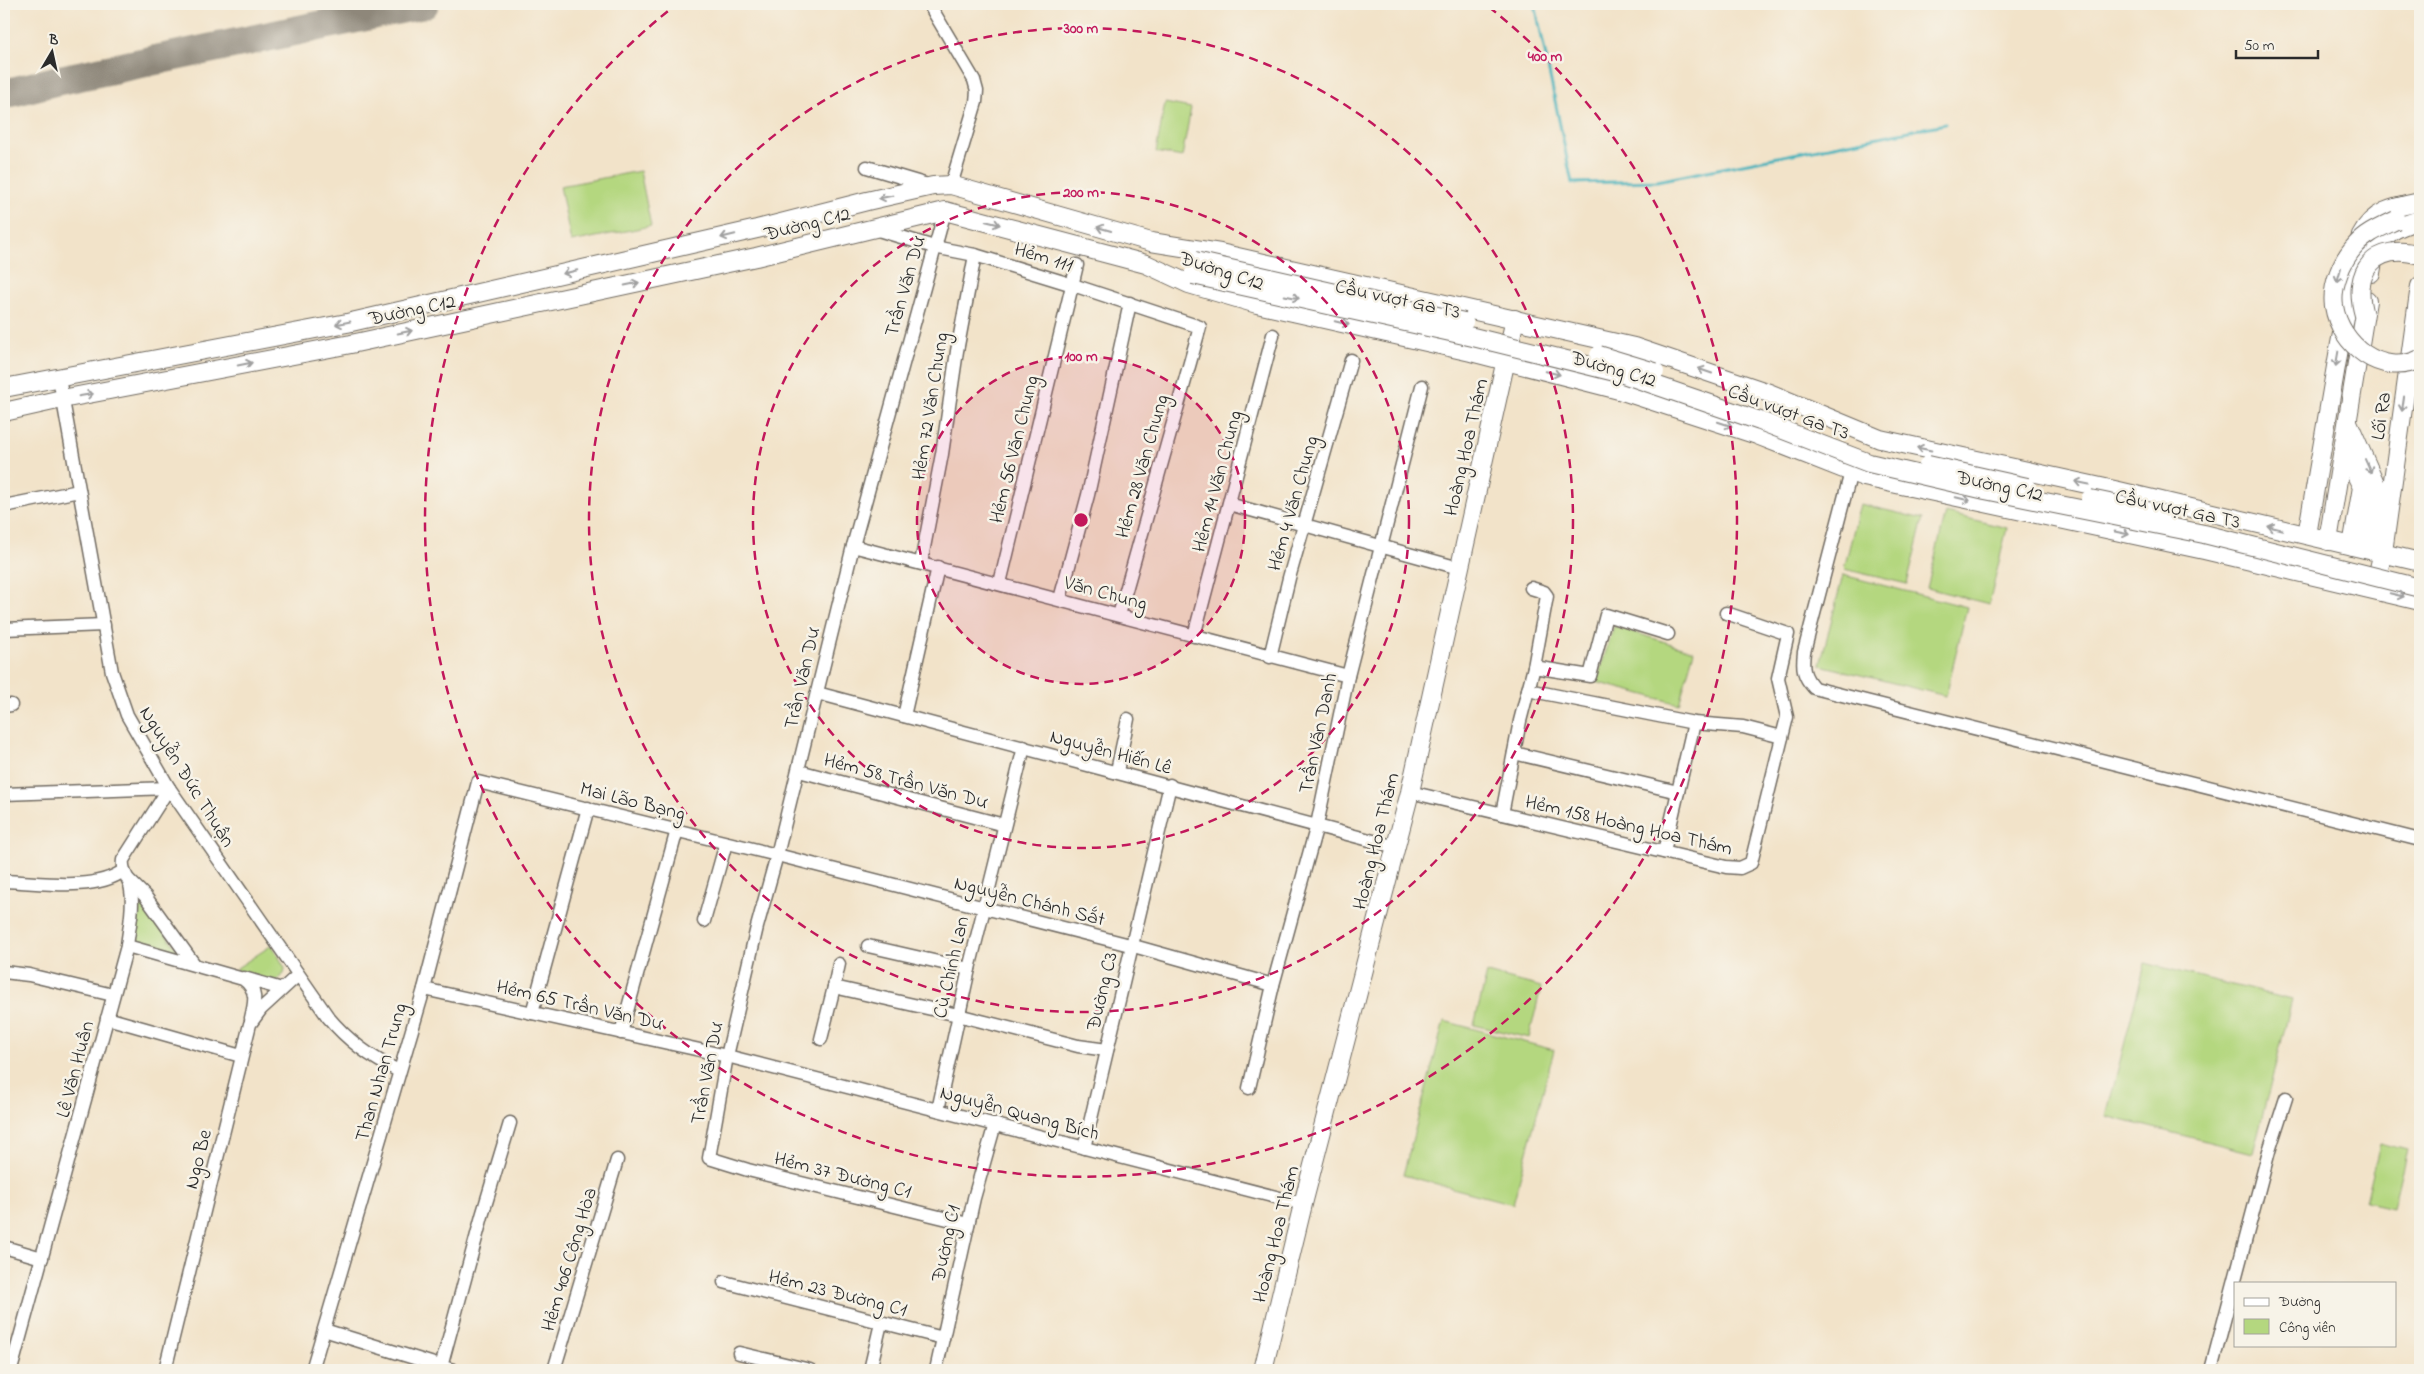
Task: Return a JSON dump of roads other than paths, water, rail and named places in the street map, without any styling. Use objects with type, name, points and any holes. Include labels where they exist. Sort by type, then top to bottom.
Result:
[{"type":"main road","name":"Đường C12","points":[[4,388],[347,323],[933,186],[951,185],[1151,242],[1220,253],[1634,347],[1769,393],[1880,439],[2119,491],[2420,562]]},
{"type":"main road","points":[[2374,590],[2342,543],[2346,311],[2357,250],[2367,224],[2390,208],[2420,202]]},
{"type":"main road","name":"Đường C12","points":[[4,412],[62,399],[351,344],[756,257],[945,211],[1146,264],[1189,284],[1257,304],[1506,361],[1619,390],[1757,435],[1873,479],[2330,579],[2420,601]]},
{"type":"main road","points":[[2420,213],[2396,220],[2372,231],[2355,245],[2342,264],[2333,304],[2345,336],[2358,350],[2374,360],[2392,364],[2410,364],[2420,359]]},
{"type":"main road","name":"Lối Ra","points":[[2342,543],[2326,488],[2338,483],[2374,250],[2383,239],[2400,225],[2420,220]]},
{"type":"main road","name":"Cầu vượt Ga T3","points":[[1151,242],[1194,268],[1623,374],[1760,421],[1869,463],[1984,490],[2204,534],[2420,588]]},
{"type":"main road","points":[[2364,314],[2359,299],[2360,282],[2370,263],[2389,252],[2420,255]]},
{"type":"main road","name":"Cầu vượt Ga T3","points":[[1146,264],[1194,268],[1464,322],[1626,362],[1764,410],[1873,452],[2031,488],[2134,508],[2420,575]]},
{"type":"main road","name":"Lối Ra","points":[[2342,543],[2420,286]]},
{"type":"main road","name":"Hoàng Hoa Thám","points":[[1263,1370],[1303,1204],[1410,792],[1514,319]]},
{"type":"main road","name":"Lối Ra","points":[[2342,543],[2378,490],[2348,422]]},
{"type":"main road","name":"Lối Ra","points":[[2342,543],[2362,487],[2344,450]]},
{"type":"main road","points":[[2330,579],[2342,543],[2349,492],[2338,483]]},
{"type":"main road","points":[[2101,528],[2119,491]]},
{"type":"street","points":[[930,4],[974,80],[977,91],[951,185]]},
{"type":"street","points":[[867,167],[933,186]]},
{"type":"street","name":"Trần Văn Dư","points":[[709,1158],[727,1056],[757,927],[777,855],[853,546],[945,211]]},
{"type":"street","name":"Hẻm 111","points":[[874,228],[934,247],[975,255],[1130,303],[1200,327]]},
{"type":"street","name":"Hẻm 72 Văn Chung","points":[[921,563],[942,454],[957,352],[975,255]]},
{"type":"street","name":"Hẻm 56 Văn Chung","points":[[1000,583],[1073,285],[1076,265]]},
{"type":"street","points":[[1060,599],[1088,494],[1130,303]]},
{"type":"street","name":"Hẻm 28 Văn Chung","points":[[1119,616],[1200,327]]},
{"type":"street","name":"Hẻm 14 Văn Chung","points":[[1194,636],[1273,335]]},
{"type":"street","name":"Hẻm 4 Văn Chung","points":[[1270,657],[1304,526],[1351,360]]},
{"type":"street","name":"Nguyễn Đức Thuận","points":[[59,378],[112,672],[121,701],[134,729],[169,788],[328,1017],[344,1035],[371,1057],[399,1071]]},
{"type":"street","name":"Trần Văn Danh","points":[[1249,1088],[1273,985],[1317,824],[1348,676],[1422,386]]},
{"type":"street","points":[[1851,472],[1804,652],[1803,671],[1806,680],[1814,688],[2420,840]]},
{"type":"street","points":[[4,506],[79,491]]},
{"type":"street","points":[[1229,504],[1459,568]]},
{"type":"street","name":"Văn Chung","points":[[853,546],[1000,583],[1270,657],[1348,676]]},
{"type":"street","points":[[904,716],[938,567]]},
{"type":"street","points":[[1502,814],[1534,667],[1547,596],[1544,592],[1531,588]]},
{"type":"street","name":"Hẻm 158 Hoàng Hoa Thám","points":[[1410,792],[1726,867],[1740,868],[1751,864],[1787,717],[1778,678],[1788,634],[1726,614]]},
{"type":"street","points":[[1534,667],[1590,676],[1606,615],[1668,634]]},
{"type":"street","points":[[4,629],[104,625]]},
{"type":"street","points":[[1528,690],[1694,723],[1743,728],[1782,738]]},
{"type":"street","name":"Nguyễn Hiến Lê","points":[[817,693],[1396,846]]},
{"type":"street","points":[[1117,772],[1128,719]]},
{"type":"street","points":[[1664,852],[1694,723]]},
{"type":"street","name":"Cù Chính Lan","points":[[938,1110],[968,969],[1024,747]]},
{"type":"street","points":[[1514,753],[1678,792]]},
{"type":"street","name":"Hẻm 58 Trần Văn Dư","points":[[798,771],[1004,825]]},
{"type":"street","name":"Mai Lão Bạng","points":[[478,782],[777,855]]},
{"type":"street","name":"Than Nhan Trung","points":[[312,1370],[424,989],[478,782]]},
{"type":"street","name":"Đường C3","points":[[1084,1148],[1130,945],[1170,785]]},
{"type":"street","points":[[4,794],[169,788]]},
{"type":"street","name":"Lê Văn Huân","points":[[11,1370],[127,946],[132,903],[126,875],[122,866],[125,855],[169,788]]},
{"type":"street","points":[[532,1013],[588,808]]},
{"type":"street","points":[[621,1033],[676,830]]},
{"type":"street","points":[[704,921],[726,843]]},
{"type":"street","name":"Nguyễn Chánh Sắt","points":[[777,855],[1130,945],[1273,985]]},
{"type":"street","points":[[4,881],[91,883],[126,875],[145,896],[194,964]]},
{"type":"street","points":[[127,946],[282,989]]},
{"type":"street","points":[[868,946],[968,969]]},
{"type":"street","points":[[821,1039],[839,964]]},
{"type":"street","points":[[4,972],[29,974],[113,995]]},
{"type":"street","name":"Ngo Be","points":[[165,1370],[250,1024],[261,1009],[298,975]]},
{"type":"street","points":[[234,976],[247,982],[255,994],[250,1024]]},
{"type":"street","points":[[834,987],[958,1015],[1078,1046],[1107,1050]]},
{"type":"street","name":"Hẻm 65 Trần Văn Dư","points":[[424,989],[727,1056]]},
{"type":"street","points":[[107,1018],[241,1056]]},
{"type":"street","name":"Nguyễn Quang Bích","points":[[727,1056],[1303,1204]]},
{"type":"street","points":[[2211,1370],[2234,1276],[2286,1098]]},
{"type":"street","points":[[324,1330],[447,1368],[510,1123]]},
{"type":"street","name":"Đường C1","points":[[936,1370],[968,1224],[994,1124]]},
{"type":"street","name":"Hẻm 37 Đường C1","points":[[709,1158],[748,1170],[968,1224]]},
{"type":"street","name":"Hẻm 406 Cộng Hòa","points":[[554,1370],[617,1160]]},
{"type":"street","points":[[4,1248],[42,1258]]},
{"type":"street","name":"Hẻm 23 Đường C1","points":[[724,1282],[943,1338]]},
{"type":"street","points":[[870,1370],[881,1322]]},
{"type":"street","points":[[739,1352],[810,1370]]},
{"type":"waterway","points":[[1535,4],[1572,183],[1657,181],[1945,124]]}]
